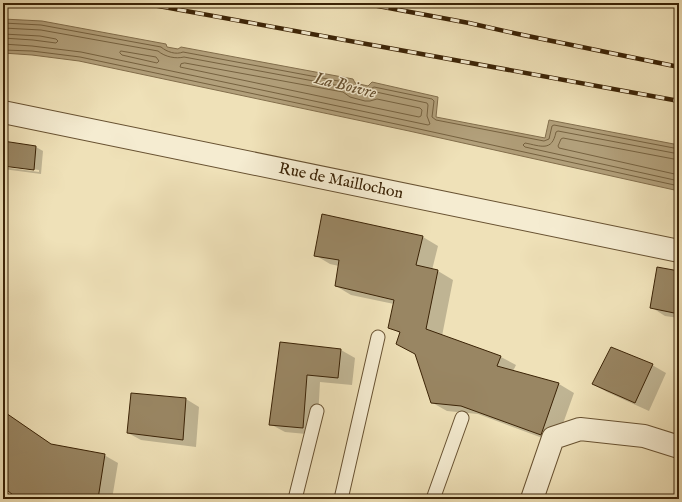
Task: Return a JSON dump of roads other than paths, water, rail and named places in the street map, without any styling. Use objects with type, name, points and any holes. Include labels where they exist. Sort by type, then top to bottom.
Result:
[{"type":"street","name":"Rue de Maillochon","points":[[3,112],[679,251]]},
{"type":"street","points":[[532,499],[553,438],[580,429],[644,436],[679,447]]},
{"type":"lane","points":[[341,499],[378,337]]},
{"type":"lane","points":[[295,499],[317,411]]},
{"type":"lane","points":[[434,499],[462,418]]},
{"type":"water","name":"La Boivre","points":[[3,19],[42,21],[166,44],[167,47],[178,49],[181,47],[353,79],[355,83],[368,86],[372,82],[438,97],[436,117],[545,138],[549,120],[679,145],[679,191],[409,131],[79,61],[3,53]]},
{"type":"railway","points":[[142,3],[679,101]]},
{"type":"railway","points":[[362,3],[469,23],[679,67]]}]
